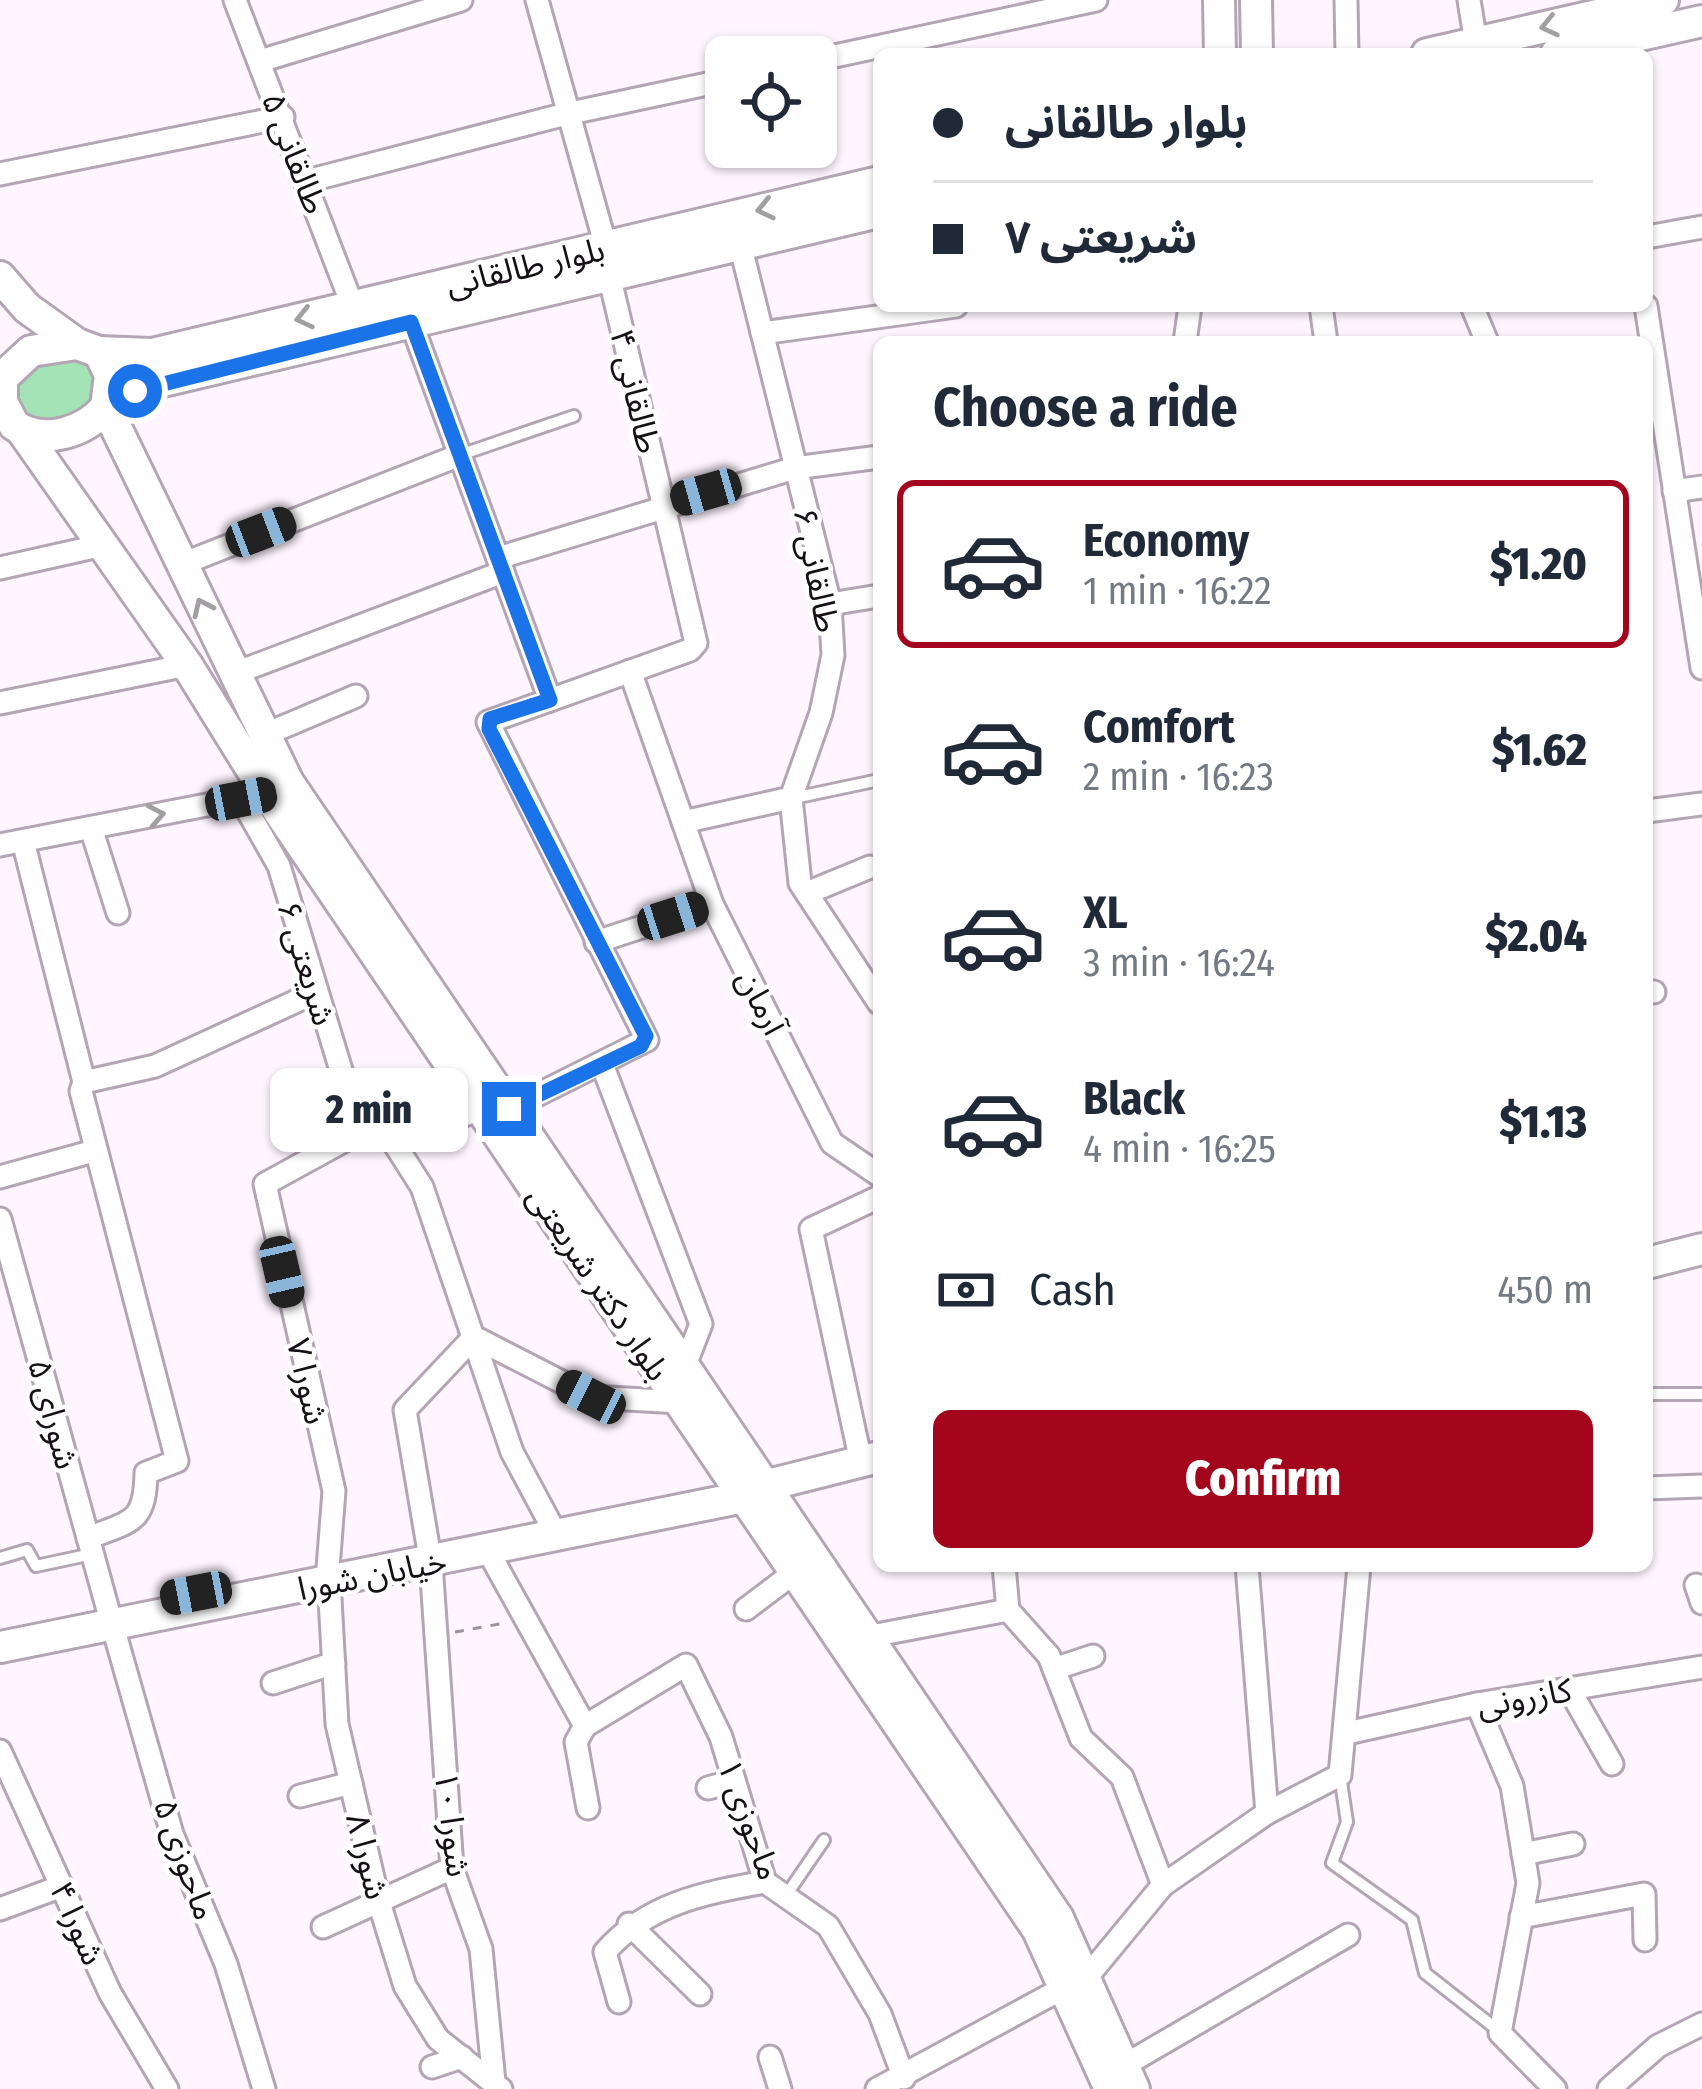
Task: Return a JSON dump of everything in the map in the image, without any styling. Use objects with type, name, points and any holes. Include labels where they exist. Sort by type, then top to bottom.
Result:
[{"type":"street","name":"طالقانی ۵","points":[[235,0],[352,307]]},
{"type":"street","points":[[260,61],[461,0]]},
{"type":"street","name":"طالقانی ۴","points":[[537,0],[608,261],[695,647],[630,670]]},
{"type":"street","points":[[837,56],[1096,0]]},
{"type":"street","points":[[1219,0],[1220,48]]},
{"type":"street","points":[[1256,0],[1257,48]]},
{"type":"street","points":[[1346,0],[1348,48]]},
{"type":"street","points":[[1468,0],[1476,43]]},
{"type":"street","points":[[1454,48],[1664,0]]},
{"type":"street","points":[[1615,47],[1702,21]]},
{"type":"street","points":[[307,181],[566,114],[705,84]]},
{"type":"street","points":[[0,174],[283,117]]},
{"type":"street","name":"بلوار طالقانی","points":[[108,403],[159,382],[411,322],[873,184]]},
{"type":"street","name":"بلوار طالقانی","points":[[88,348],[152,354],[352,307],[608,261],[740,244],[873,213]]},
{"type":"street","points":[[1653,235],[1702,227]]},
{"type":"street","name":"طالقانی ۶","points":[[740,244],[830,604],[833,655],[821,713],[791,798],[800,883],[807,893]]},
{"type":"street","points":[[0,277],[27,308],[88,348],[110,375],[108,403],[96,418],[68,433],[12,428],[2,402],[0,340]]},
{"type":"street","points":[[762,333],[913,312]]},
{"type":"street","points":[[411,322],[550,700]]},
{"type":"street","points":[[3,376],[31,351],[88,348]]},
{"type":"street","points":[[1653,352],[1702,668]]},
{"type":"street","name":"بلوار دکتر شریعتی","points":[[108,403],[287,782],[495,1109],[633,1313],[680,1402],[866,1637],[1058,1918],[1077,1981],[1123,2081]]},
{"type":"street","name":"بلوار دکتر شریعتی","points":[[12,428],[103,545],[187,665],[292,859],[495,1109]]},
{"type":"street","points":[[139,597],[149,583],[182,563],[460,455]]},
{"type":"street","points":[[233,674],[662,505],[795,467],[873,458]]},
{"type":"street","points":[[1674,491],[1702,487]]},
{"type":"street","points":[[0,568],[103,545]]},
{"type":"street","points":[[830,604],[873,597]]},
{"type":"street","points":[[0,703],[187,665]]},
{"type":"street","points":[[380,1120],[416,1132],[495,1109],[647,1040],[488,722],[630,670]]},
{"type":"street","name":"آرمان","points":[[630,670],[712,904],[832,1143],[873,1170]]},
{"type":"street","points":[[264,735],[356,697]]},
{"type":"street","points":[[0,845],[254,796]]},
{"type":"street","points":[[683,822],[791,798]]},
{"type":"street","points":[[1653,810],[1702,805]]},
{"type":"street","points":[[92,828],[118,913]]},
{"type":"street","points":[[23,841],[85,1082],[81,1091],[94,1151],[177,1461],[146,1473],[146,1504],[136,1520],[90,1546]]},
{"type":"street","name":"شریعتی ۶","points":[[292,859],[314,993],[344,1080],[380,1120],[422,1187],[512,1452],[550,1523]]},
{"type":"street","points":[[869,867],[807,893],[873,994]]},
{"type":"street","points":[[596,942],[712,904]]},
{"type":"street","points":[[85,1082],[154,1066],[314,993]]},
{"type":"street","points":[[602,1064],[701,1324],[684,1368]]},
{"type":"street","name":"شورا ۷","points":[[328,1575],[334,1491],[265,1184],[380,1120]]},
{"type":"street","points":[[0,1177],[94,1151]]},
{"type":"street","points":[[747,1488],[870,1460],[812,1228],[873,1200]]},
{"type":"street","name":"شورای ۵","points":[[0,1219],[110,1618]]},
{"type":"street","points":[[1653,1261],[1702,1249]]},
{"type":"street","name":"بلوار دکتر شریعتی","points":[[633,1313],[684,1368],[795,1572],[1077,1981]]},
{"type":"street","points":[[475,1337],[591,1397],[680,1402]]},
{"type":"street","name":"شورا ۱۰","points":[[475,1337],[405,1410],[429,1555],[452,1868],[481,1949],[498,2085]]},
{"type":"street","points":[[1653,1488],[1702,1486]]},
{"type":"street","name":"خیابان شورا","points":[[429,1555],[488,1551],[747,1488]]},
{"type":"street","name":"خیابان شورا","points":[[0,1647],[110,1618],[429,1555],[550,1523],[747,1488]]},
{"type":"street","points":[[488,1551],[585,1726],[577,1742],[588,1808]]},
{"type":"street","points":[[746,1609],[795,1572]]},
{"type":"street","points":[[1005,1572],[1008,1610],[1054,1669],[1081,1738],[1122,1777],[1163,1885]]},
{"type":"street","points":[[1247,1572],[1267,1813]]},
{"type":"street","points":[[877,2089],[1077,1981],[1163,1885],[1267,1813],[1340,1775],[1359,1572]]},
{"type":"street","name":"شورا ۸","points":[[328,1575],[337,1724],[378,1898],[405,1986],[438,2038],[498,2085]]},
{"type":"street","points":[[866,1637],[1008,1610]]},
{"type":"street","name":"خیابان شورا","points":[[0,1630],[110,1618]]},
{"type":"street","name":"ماحوزی ۵","points":[[110,1618],[172,1834],[226,1964],[264,2089]]},
{"type":"street","points":[[1054,1669],[1094,1656]]},
{"type":"street","points":[[273,1683],[334,1664]]},
{"type":"street","name":"ماحوزی ۱","points":[[585,1726],[686,1665],[721,1737],[765,1882],[784,1900],[828,1926],[880,2014],[904,2078]]},
{"type":"street","name":"کازرونی","points":[[1347,1733],[1478,1704],[1702,1667]]},
{"type":"street","points":[[1569,1689],[1612,1764]]},
{"type":"street","points":[[1478,1704],[1512,1786],[1528,1883],[1500,2032],[1555,2089]]},
{"type":"street","name":"شورا ۴","points":[[0,1751],[110,1993],[167,2089]]},
{"type":"street","points":[[708,1788],[734,1781]]},
{"type":"street","points":[[300,1796],[351,1783]]},
{"type":"street","points":[[1523,1854],[1574,1844]]},
{"type":"street","points":[[323,1927],[452,1868]]},
{"type":"street","points":[[619,2002],[605,1952],[629,1924],[693,1895],[765,1882]]},
{"type":"street","points":[[0,1909],[62,1886]]},
{"type":"street","points":[[1522,1917],[1644,1894],[1645,1940]]},
{"type":"street","points":[[629,1924],[700,1994]]},
{"type":"street","points":[[1123,2081],[1348,1935]]},
{"type":"street","points":[[1609,2089],[1658,2046],[1702,2024]]},
{"type":"street","points":[[432,2068],[462,2057]]},
{"type":"street","points":[[770,2057],[780,2089]]},
{"type":"lane","points":[[460,455],[574,416]]},
{"type":"lane","points":[[791,798],[873,782]]},
{"type":"lane","points":[[1653,1394],[1702,1394]]},
{"type":"lane","points":[[0,1558],[28,1550],[36,1566],[90,1546]]},
{"type":"lane","points":[[1340,1775],[1347,1822],[1332,1863],[1412,1920],[1425,1973],[1500,2032]]},
{"type":"lane","points":[[784,1900],[824,1840]]},
{"type":"path","points":[[436,1636],[525,1619]]},
{"type":"green space","points":[[74,358],[91,368],[99,380],[90,402],[60,417],[24,414],[14,400],[16,383],[37,363]]},
{"type":"route","points":[[135,391],[411,322],[550,700],[490,719],[489,729],[647,1040],[509,1109]]}]
